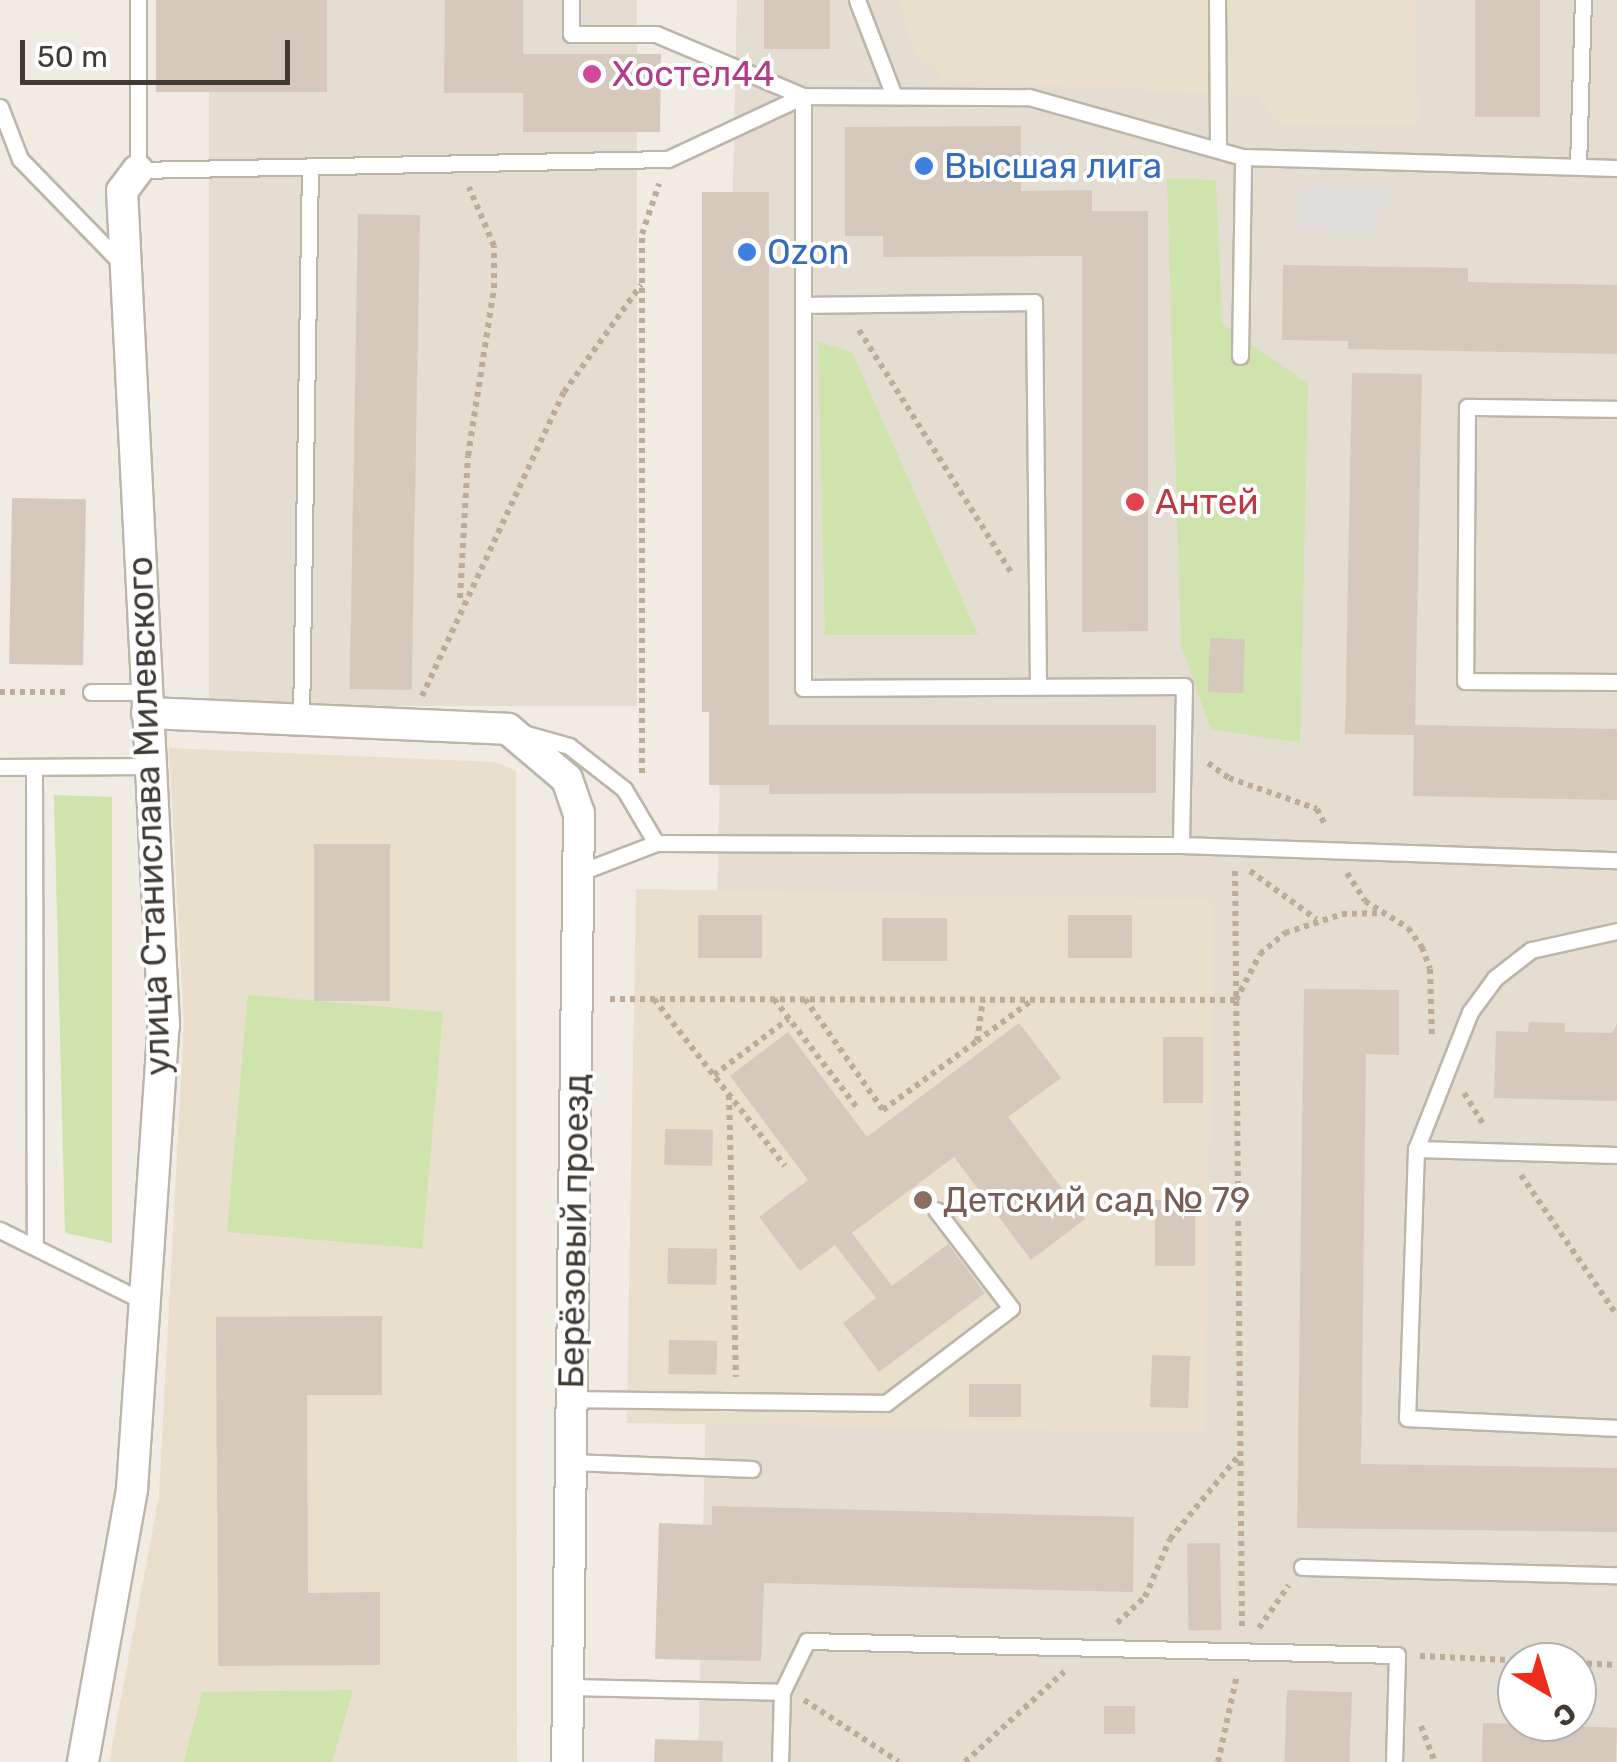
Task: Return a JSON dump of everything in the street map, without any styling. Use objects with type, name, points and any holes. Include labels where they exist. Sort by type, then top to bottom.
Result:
[{"type":"street","name":"улица Станислава Милевского","points":[[83,1762],[132,1489],[164,1025],[122,192],[138,170]]},
{"type":"street","points":[[146,703],[301,720],[508,728]]},
{"type":"street","name":"Берёзовый проезд","points":[[508,728],[566,779],[579,813],[567,1762]]},
{"type":"lane","points":[[138,0],[138,170],[668,159],[804,96]]},
{"type":"lane","points":[[571,0],[571,34],[656,34],[804,96],[1029,97],[1243,157],[1617,168]]},
{"type":"lane","points":[[857,0],[894,96]]},
{"type":"lane","points":[[1216,0],[1218,148]]},
{"type":"lane","points":[[1578,166],[1583,0]]},
{"type":"lane","points":[[804,96],[803,688],[1184,686],[1181,844]]},
{"type":"lane","points":[[0,107],[20,159],[126,267]]},
{"type":"lane","points":[[1240,356],[1243,157]]},
{"type":"lane","points":[[301,720],[310,166]]},
{"type":"lane","points":[[803,305],[1034,302],[1038,686]]},
{"type":"lane","points":[[1617,408],[1468,406],[1465,681],[1617,682]]},
{"type":"lane","points":[[92,692],[146,703]]},
{"type":"lane","points":[[508,728],[569,746],[642,812],[656,842]]},
{"type":"lane","points":[[0,767],[149,766]]},
{"type":"lane","points":[[34,767],[35,1248]]},
{"type":"lane","points":[[578,873],[656,842],[1181,844],[1235,850],[1617,860]]},
{"type":"lane","points":[[1617,931],[1531,950],[1495,978],[1470,1012],[1416,1149],[1407,1418],[1617,1428]]},
{"type":"lane","points":[[1416,1149],[1617,1155]]},
{"type":"lane","points":[[572,1399],[886,1404],[1010,1308],[936,1210]]},
{"type":"lane","points":[[0,1230],[145,1302]]},
{"type":"lane","points":[[571,1462],[752,1469]]},
{"type":"lane","points":[[1302,1568],[1617,1574]]},
{"type":"lane","points":[[780,1762],[782,1692],[807,1641],[1397,1655],[1394,1762]]},
{"type":"lane","points":[[568,1687],[782,1692]]},
{"type":"path","points":[[642,812],[642,234],[668,159]]},
{"type":"path","points":[[459,163],[494,246],[494,288],[468,456],[460,605]]},
{"type":"path","points":[[393,724],[421,698],[460,605],[564,392],[642,284]]},
{"type":"path","points":[[841,304],[988,527],[1038,623]]},
{"type":"path","points":[[0,692],[92,692]]},
{"type":"path","points":[[1183,747],[1229,778],[1318,809],[1365,901],[1387,913],[1422,947],[1430,969],[1430,1036],[1502,1152],[1554,1216],[1617,1315]]},
{"type":"path","points":[[1235,850],[1252,875],[1316,919]]},
{"type":"path","points":[[1218,1762],[1242,1651],[1235,850]]},
{"type":"path","points":[[1236,1000],[1260,954],[1316,919],[1387,913]]},
{"type":"path","points":[[610,999],[1236,1000]]},
{"type":"path","points":[[654,999],[785,1166]]},
{"type":"path","points":[[774,1000],[858,1109]]},
{"type":"path","points":[[805,1000],[884,1110],[1032,1000]]},
{"type":"path","points":[[977,1040],[983,1000]]},
{"type":"path","points":[[714,1075],[788,1018]]},
{"type":"path","points":[[729,1094],[737,1404]]},
{"type":"path","points":[[964,1762],[1145,1596],[1170,1540],[1240,1454]]},
{"type":"path","points":[[1242,1651],[1302,1568]]},
{"type":"path","points":[[1397,1655],[1497,1660]]},
{"type":"path","points":[[782,1692],[810,1703],[899,1762]]},
{"type":"shaded area","points":[[209,0],[637,0],[637,706],[209,706]]},
{"type":"shaded area","points":[[737,0],[1617,0],[1617,1762],[698,1762]]},
{"type":"shaded area","points":[[899,0],[1417,0],[1418,126],[1277,125],[1259,96],[944,80],[913,50]]},
{"type":"shaded area","points":[[1299,183],[1394,185],[1373,237],[1298,234]]},
{"type":"shaded area","points":[[169,748],[496,762],[516,771],[517,1762],[109,1762],[159,1496],[184,1022]]},
{"type":"shaded area","name":"Детский сад № 79","points":[[636,889],[1214,899],[1205,1433],[627,1423]]},
{"type":"green space","points":[[1167,178],[1216,180],[1222,324],[1308,384],[1300,743],[1211,729],[1181,645]]},
{"type":"green space","points":[[818,342],[852,352],[978,635],[825,635]]},
{"type":"green space","points":[[54,795],[112,797],[112,1243],[65,1233]]},
{"type":"green space","points":[[248,995],[443,1012],[422,1249],[227,1232]]},
{"type":"green space","points":[[353,1690],[332,1762],[184,1762],[202,1692]]},
{"type":"building","points":[[156,0],[327,0],[327,92],[156,92]]},
{"type":"building","points":[[445,0],[523,0],[523,54],[661,54],[660,132],[523,132],[523,93],[444,93]]},
{"type":"building","points":[[764,0],[830,0],[830,49],[764,49]]},
{"type":"building","points":[[1475,0],[1540,0],[1540,117],[1475,117]]},
{"type":"building","points":[[1021,126],[1021,191],[1092,190],[1092,211],[1148,211],[1148,631],[1082,632],[1082,256],[883,257],[883,236],[845,236],[845,127]]},
{"type":"building","points":[[702,192],[769,192],[769,725],[1156,725],[1156,793],[769,794],[769,785],[709,785],[709,712],[702,712]]},
{"type":"building","points":[[358,214],[420,215],[412,690],[350,689]]},
{"type":"building","points":[[1283,265],[1468,268],[1468,282],[1617,285],[1617,354],[1348,349],[1348,341],[1282,340]]},
{"type":"building","points":[[1352,373],[1422,374],[1415,725],[1617,729],[1617,800],[1413,796],[1414,735],[1345,734]]},
{"type":"building","points":[[12,498],[86,499],[83,665],[9,664]]},
{"type":"building","points":[[1210,638],[1245,639],[1243,693],[1208,692]]},
{"type":"building","points":[[314,844],[390,844],[390,1001],[314,1001]]},
{"type":"building","points":[[698,915],[762,915],[762,958],[698,958]]},
{"type":"building","points":[[1068,915],[1132,915],[1132,958],[1068,958]]},
{"type":"building","points":[[882,918],[947,918],[947,961],[882,961]]},
{"type":"building","points":[[1304,989],[1399,990],[1399,1055],[1366,1054],[1361,1464],[1617,1468],[1617,1532],[1297,1528]]},
{"type":"building","points":[[1529,1022],[1565,1023],[1565,1032],[1612,1033],[1617,1024],[1617,1101],[1494,1098],[1496,1031],[1528,1032]]},
{"type":"building","points":[[1019,1023],[1061,1078],[1008,1117],[1085,1219],[1031,1260],[954,1157],[852,1233],[892,1286],[948,1244],[985,1293],[879,1372],[843,1323],[876,1298],[835,1245],[800,1271],[759,1217],[808,1180],[730,1076],[788,1032],[867,1137]]},
{"type":"building","points":[[1163,1037],[1203,1037],[1203,1103],[1163,1103]]},
{"type":"building","points":[[665,1129],[713,1130],[712,1166],[664,1165]]},
{"type":"building","points":[[1155,1200],[1195,1200],[1195,1266],[1155,1266]]},
{"type":"building","points":[[668,1248],[717,1249],[716,1285],[667,1284]]},
{"type":"building","points":[[382,1316],[382,1395],[307,1395],[308,1593],[380,1592],[380,1665],[218,1666],[216,1317]]},
{"type":"building","points":[[669,1340],[717,1341],[716,1375],[668,1374]]},
{"type":"building","points":[[1152,1355],[1190,1356],[1188,1408],[1150,1407]]},
{"type":"building","points":[[969,1384],[1021,1384],[1021,1417],[969,1417]]},
{"type":"building","points":[[712,1506],[1134,1517],[1133,1592],[764,1583],[761,1661],[655,1659],[659,1523],[712,1525]]},
{"type":"building","points":[[1220,1543],[1222,1630],[1189,1631],[1187,1544]]},
{"type":"building","points":[[1287,1690],[1352,1692],[1350,1762],[1284,1762]]},
{"type":"building","points":[[1104,1706],[1135,1706],[1135,1734],[1104,1734]]},
{"type":"building","points":[[1483,1723],[1497,1723],[1497,1742],[1597,1742],[1597,1727],[1617,1728],[1616,1762],[1482,1762]]},
{"type":"building","points":[[655,1739],[723,1741],[722,1762],[654,1762]]},
{"type":"place","name":"Хостел44","points":[[592,74]]},
{"type":"place","name":"Высшая лига","points":[[924,166]]},
{"type":"place","name":"Ozon","points":[[747,252]]},
{"type":"place","name":"Антей","points":[[1135,502]]},
{"type":"place","name":"Детский сад № 79","points":[[923,1200]]}]
